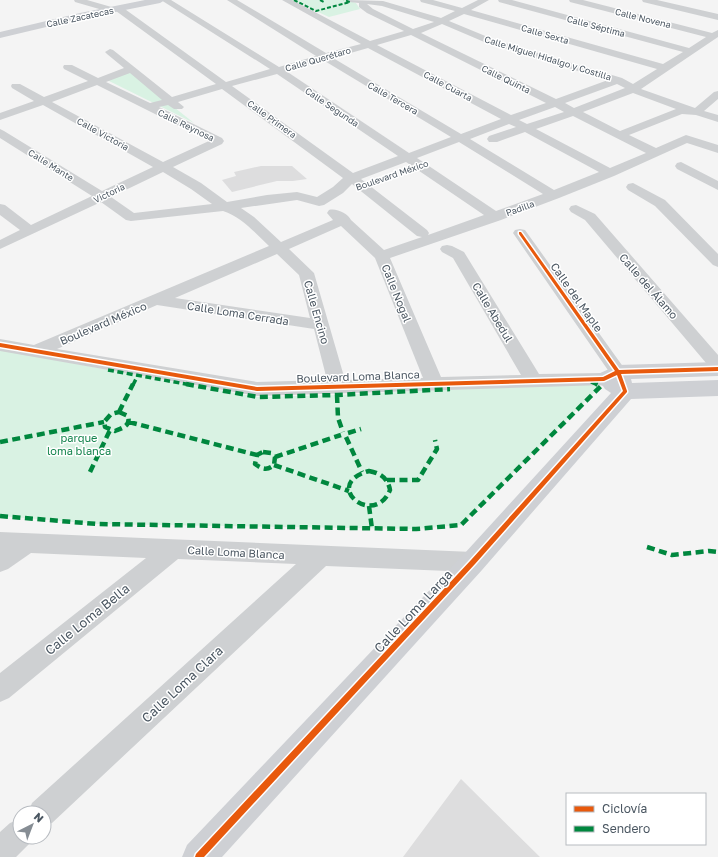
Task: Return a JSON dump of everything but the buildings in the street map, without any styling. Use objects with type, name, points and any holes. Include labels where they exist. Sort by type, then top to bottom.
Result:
[{"type":"street","name":"Calle Primera","points":[[78,0],[116,10],[225,85],[362,186],[422,233]]},
{"type":"street","name":"Calle Zacatecas","points":[[0,35],[157,0]]},
{"type":"street","name":"Calle Segunda","points":[[157,0],[278,70],[496,216]]},
{"type":"street","name":"Calle Tercera","points":[[231,0],[323,57],[474,145],[554,195]]},
{"type":"street","name":"Calle Cuarta","points":[[286,0],[610,173]]},
{"type":"street","name":"Calle Sexta","points":[[424,0],[665,68]]},
{"type":"street","name":"Calle Querétaro","points":[[148,107],[430,27],[485,0]]},
{"type":"street","name":"Calle Séptima","points":[[502,0],[690,51]]},
{"type":"street","name":"Calle Novena","points":[[573,0],[716,34]]},
{"type":"street","points":[[646,0],[718,17]]},
{"type":"street","name":"Calle Miguel Hidalgo y Costilla","points":[[355,1],[383,4],[442,21],[492,42],[618,80],[633,89],[718,119]]},
{"type":"street","name":"Calle Quinta","points":[[355,1],[370,12],[656,153]]},
{"type":"street","name":"Boulevard México","points":[[338,190],[362,186],[474,145],[574,112],[633,89],[716,34]]},
{"type":"street","name":"Calle Reynosa","points":[[110,52],[218,142]]},
{"type":"street","name":"Calle Reynosa","points":[[68,67],[218,142]]},
{"type":"street","points":[[0,117],[131,69]]},
{"type":"street","name":"Boulevard México","points":[[338,190],[351,178],[618,80]]},
{"type":"street","name":"Calle Victoria","points":[[16,86],[196,186],[224,207]]},
{"type":"street","points":[[619,135],[681,112],[696,112],[718,94]]},
{"type":"street","name":"Calle Mante","points":[[0,133],[102,197],[131,218],[224,207],[266,199],[297,196],[319,202]]},
{"type":"street","name":"Padilla","points":[[382,256],[554,195],[610,173],[686,139],[718,149]]},
{"type":"street","name":"Victoria","points":[[0,245],[218,142]]},
{"type":"street","points":[[681,166],[718,186]]},
{"type":"street","points":[[633,187],[660,203],[718,262]]},
{"type":"street","points":[[319,202],[338,190]]},
{"type":"street","name":"Calle Nogal","points":[[319,202],[344,220],[382,256],[435,384]]},
{"type":"street","name":"Calle Encino","points":[[224,207],[237,212],[250,220],[306,273],[338,387]]},
{"type":"street","points":[[0,208],[30,231]]},
{"type":"street","name":"Calle del Álamo","points":[[576,209],[590,217],[718,368]]},
{"type":"street","name":"Boulevard México","points":[[38,350],[344,220]]},
{"type":"street","name":"Calle del Maple","points":[[520,233],[616,381]]},
{"type":"street","name":"Calle Abedul","points":[[447,249],[459,255],[534,381]]},
{"type":"street","name":"Calle Loma Cerrada","points":[[156,300],[321,325]]},
{"type":"street","name":"Boulevard Loma Blanca","points":[[0,345],[38,350],[258,389],[534,381],[616,381],[718,388]]},
{"type":"street","name":"Boulevard Loma Blanca","points":[[616,381],[718,368]]},
{"type":"street","name":"Calle Loma Larga","points":[[199,857],[473,562],[616,381]]},
{"type":"street","name":"Calle Loma Blanca","points":[[0,542],[473,562]]},
{"type":"street","points":[[0,562],[28,543]]},
{"type":"street","name":"Calle Loma Bella","points":[[0,689],[174,549]]},
{"type":"street","name":"Calle Loma Clara","points":[[51,805],[321,556]]},
{"type":"street","points":[[0,852],[12,841]]},
{"type":"green space","points":[[292,0],[347,0],[356,3],[360,9],[329,17]]},
{"type":"green space","points":[[130,72],[194,123],[107,80]]},
{"type":"green space","name":"parque loma blanca","points":[[0,350],[258,397],[339,395],[592,382],[601,386],[461,525],[416,529],[97,524],[0,516]]},
{"type":"marked path","points":[[294,0],[316,11],[350,2],[344,0]]},
{"type":"marked path","points":[[320,0],[324,2]]},
{"type":"marked path","points":[[108,370],[258,397],[337,395],[450,389]]},
{"type":"marked path","points":[[119,412],[138,375]]},
{"type":"marked path","points":[[0,516],[97,524],[416,529],[461,525],[601,386],[591,382]]},
{"type":"marked path","points":[[337,395],[338,418],[343,432]]},
{"type":"marked path","points":[[119,412],[125,413],[128,416],[129,420],[127,425],[115,431],[105,427],[104,422],[111,414],[119,412]]},
{"type":"marked path","points":[[0,442],[104,422]]},
{"type":"marked path","points":[[129,422],[257,455]]},
{"type":"marked path","points":[[348,433],[361,429]]},
{"type":"marked path","points":[[90,472],[110,430]]},
{"type":"marked path","points":[[275,457],[341,435]]},
{"type":"marked path","points":[[346,437],[362,472]]},
{"type":"marked path","points":[[387,480],[418,480],[437,449],[435,440]]},
{"type":"marked path","points":[[263,452],[271,453],[275,457],[274,465],[269,469],[262,469],[255,464],[257,455],[263,452]]},
{"type":"marked path","points":[[274,465],[349,491]]},
{"type":"marked path","points":[[369,471],[384,477],[388,482],[390,490],[386,498],[380,503],[366,506],[358,503],[352,498],[349,492],[349,485],[352,479],[358,474],[369,471]]},
{"type":"marked path","points":[[369,506],[372,529]]},
{"type":"marked path","points":[[647,547],[672,555],[709,551],[718,552]]},
{"type":"cycle path","points":[[199,857],[473,562],[625,391],[618,372],[520,233]]},
{"type":"cycle path","points":[[0,345],[257,389],[604,379],[618,372],[718,369]]}]
